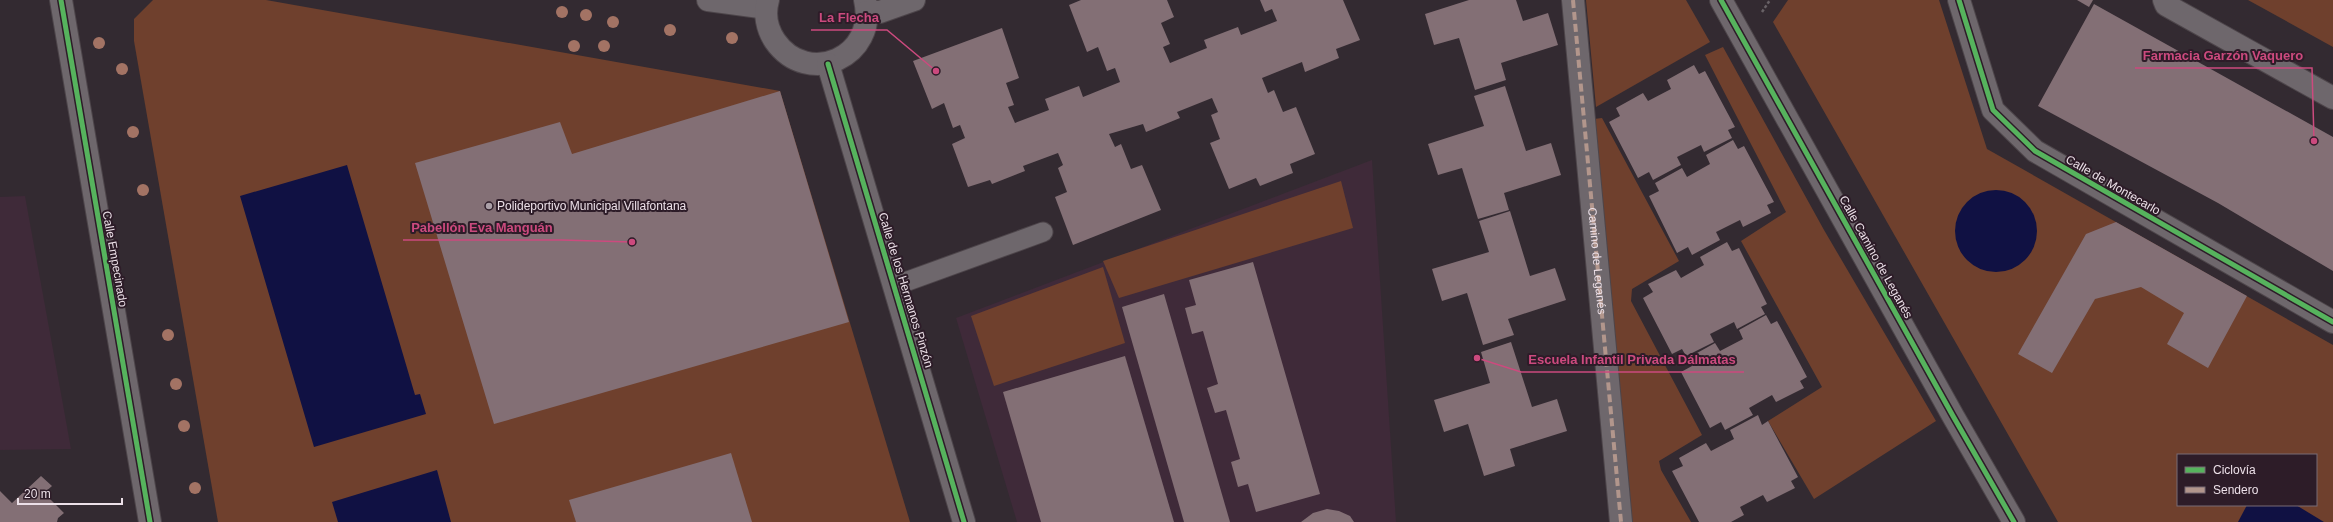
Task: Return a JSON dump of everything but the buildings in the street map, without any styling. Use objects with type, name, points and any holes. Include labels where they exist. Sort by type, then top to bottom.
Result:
[{"type":"street","name":"Calle Empecinado","points":[[61,0],[150,522]]},
{"type":"street","points":[[708,0],[767,4],[769,32],[782,52],[804,63],[828,64],[844,56],[857,45],[865,29],[866,6],[880,12],[914,0]]},
{"type":"street","name":"Camino de Leganés","points":[[1573,0],[1621,522]]},
{"type":"street","name":"Calle Camino de Leganés","points":[[1721,0],[1953,416],[2014,522]]},
{"type":"street","name":"Calle de Montecarlo","points":[[1959,0],[1993,110],[2034,151],[2333,322]]},
{"type":"street","points":[[2164,0],[2166,5],[2333,98]]},
{"type":"street","name":"Calle de los Hermanos Pinzón","points":[[828,64],[964,522]]},
{"type":"lane","points":[[894,286],[1043,232]]},
{"type":"shaded area","name":"Polideportivo Municipal Villafontana","points":[[153,0],[266,0],[780,91],[910,522],[218,522],[134,41],[134,19]]},
{"type":"shaded area","points":[[1586,0],[1686,0],[1710,42],[1596,107]]},
{"type":"shaded area","points":[[1788,0],[1939,0],[1987,149],[2333,345],[2333,522],[2058,522],[1773,22]]},
{"type":"shaded area","points":[[2248,0],[2333,0],[2333,47]]},
{"type":"shaded area","points":[[1723,47],[1824,230],[1936,421],[1814,499],[1768,421],[1822,387],[1741,241],[1786,212],[1705,55]]},
{"type":"shaded area","points":[[1602,118],[1679,261],[1632,289],[1631,301],[1702,435],[1659,461],[1661,470],[1691,522],[1631,522],[1594,119]]},
{"type":"shaded area","points":[[1372,160],[1396,522],[1017,522],[956,318]]},
{"type":"shaded area","points":[[347,165],[415,395],[420,394],[426,414],[314,447],[240,196]]},
{"type":"shaded area","points":[[1341,181],[1353,228],[1119,298],[1103,261]]},
{"type":"shaded area","points":[[1996,190],[2012,193],[2025,202],[2034,215],[2037,231],[2034,247],[2025,260],[2012,269],[1996,272],[1980,269],[1967,260],[1958,247],[1955,231],[1958,215],[1967,202],[1980,193]]},
{"type":"shaded area","points":[[25,196],[71,449],[0,450],[0,197]]},
{"type":"shaded area","points":[[1103,267],[1125,343],[994,386],[971,316]]},
{"type":"shaded area","points":[[437,470],[451,522],[338,522],[332,502]]},
{"type":"shaded area","points":[[2246,506],[2298,506],[2324,522],[2238,522]]},
{"type":"marked path","points":[[1573,0],[1621,522]]},
{"type":"cycle path","points":[[61,0],[150,522]]},
{"type":"cycle path","points":[[1721,0],[1953,416],[2014,522]]},
{"type":"cycle path","points":[[1959,0],[1993,110],[2035,151],[2333,322]]},
{"type":"cycle path","points":[[828,64],[964,522]]},
{"type":"place","name":"La Flecha","points":[[936,71]]},
{"type":"place","name":"Farmacia Garzón Vaquero","points":[[2314,141]]},
{"type":"place","name":"Polideportivo Municipal Villafontana","points":[[489,206]]},
{"type":"place","name":"Pabellón Eva Manguán","points":[[632,242]]},
{"type":"place","name":"Escuela Infantil Privada Dálmatas","points":[[1477,358]]}]
